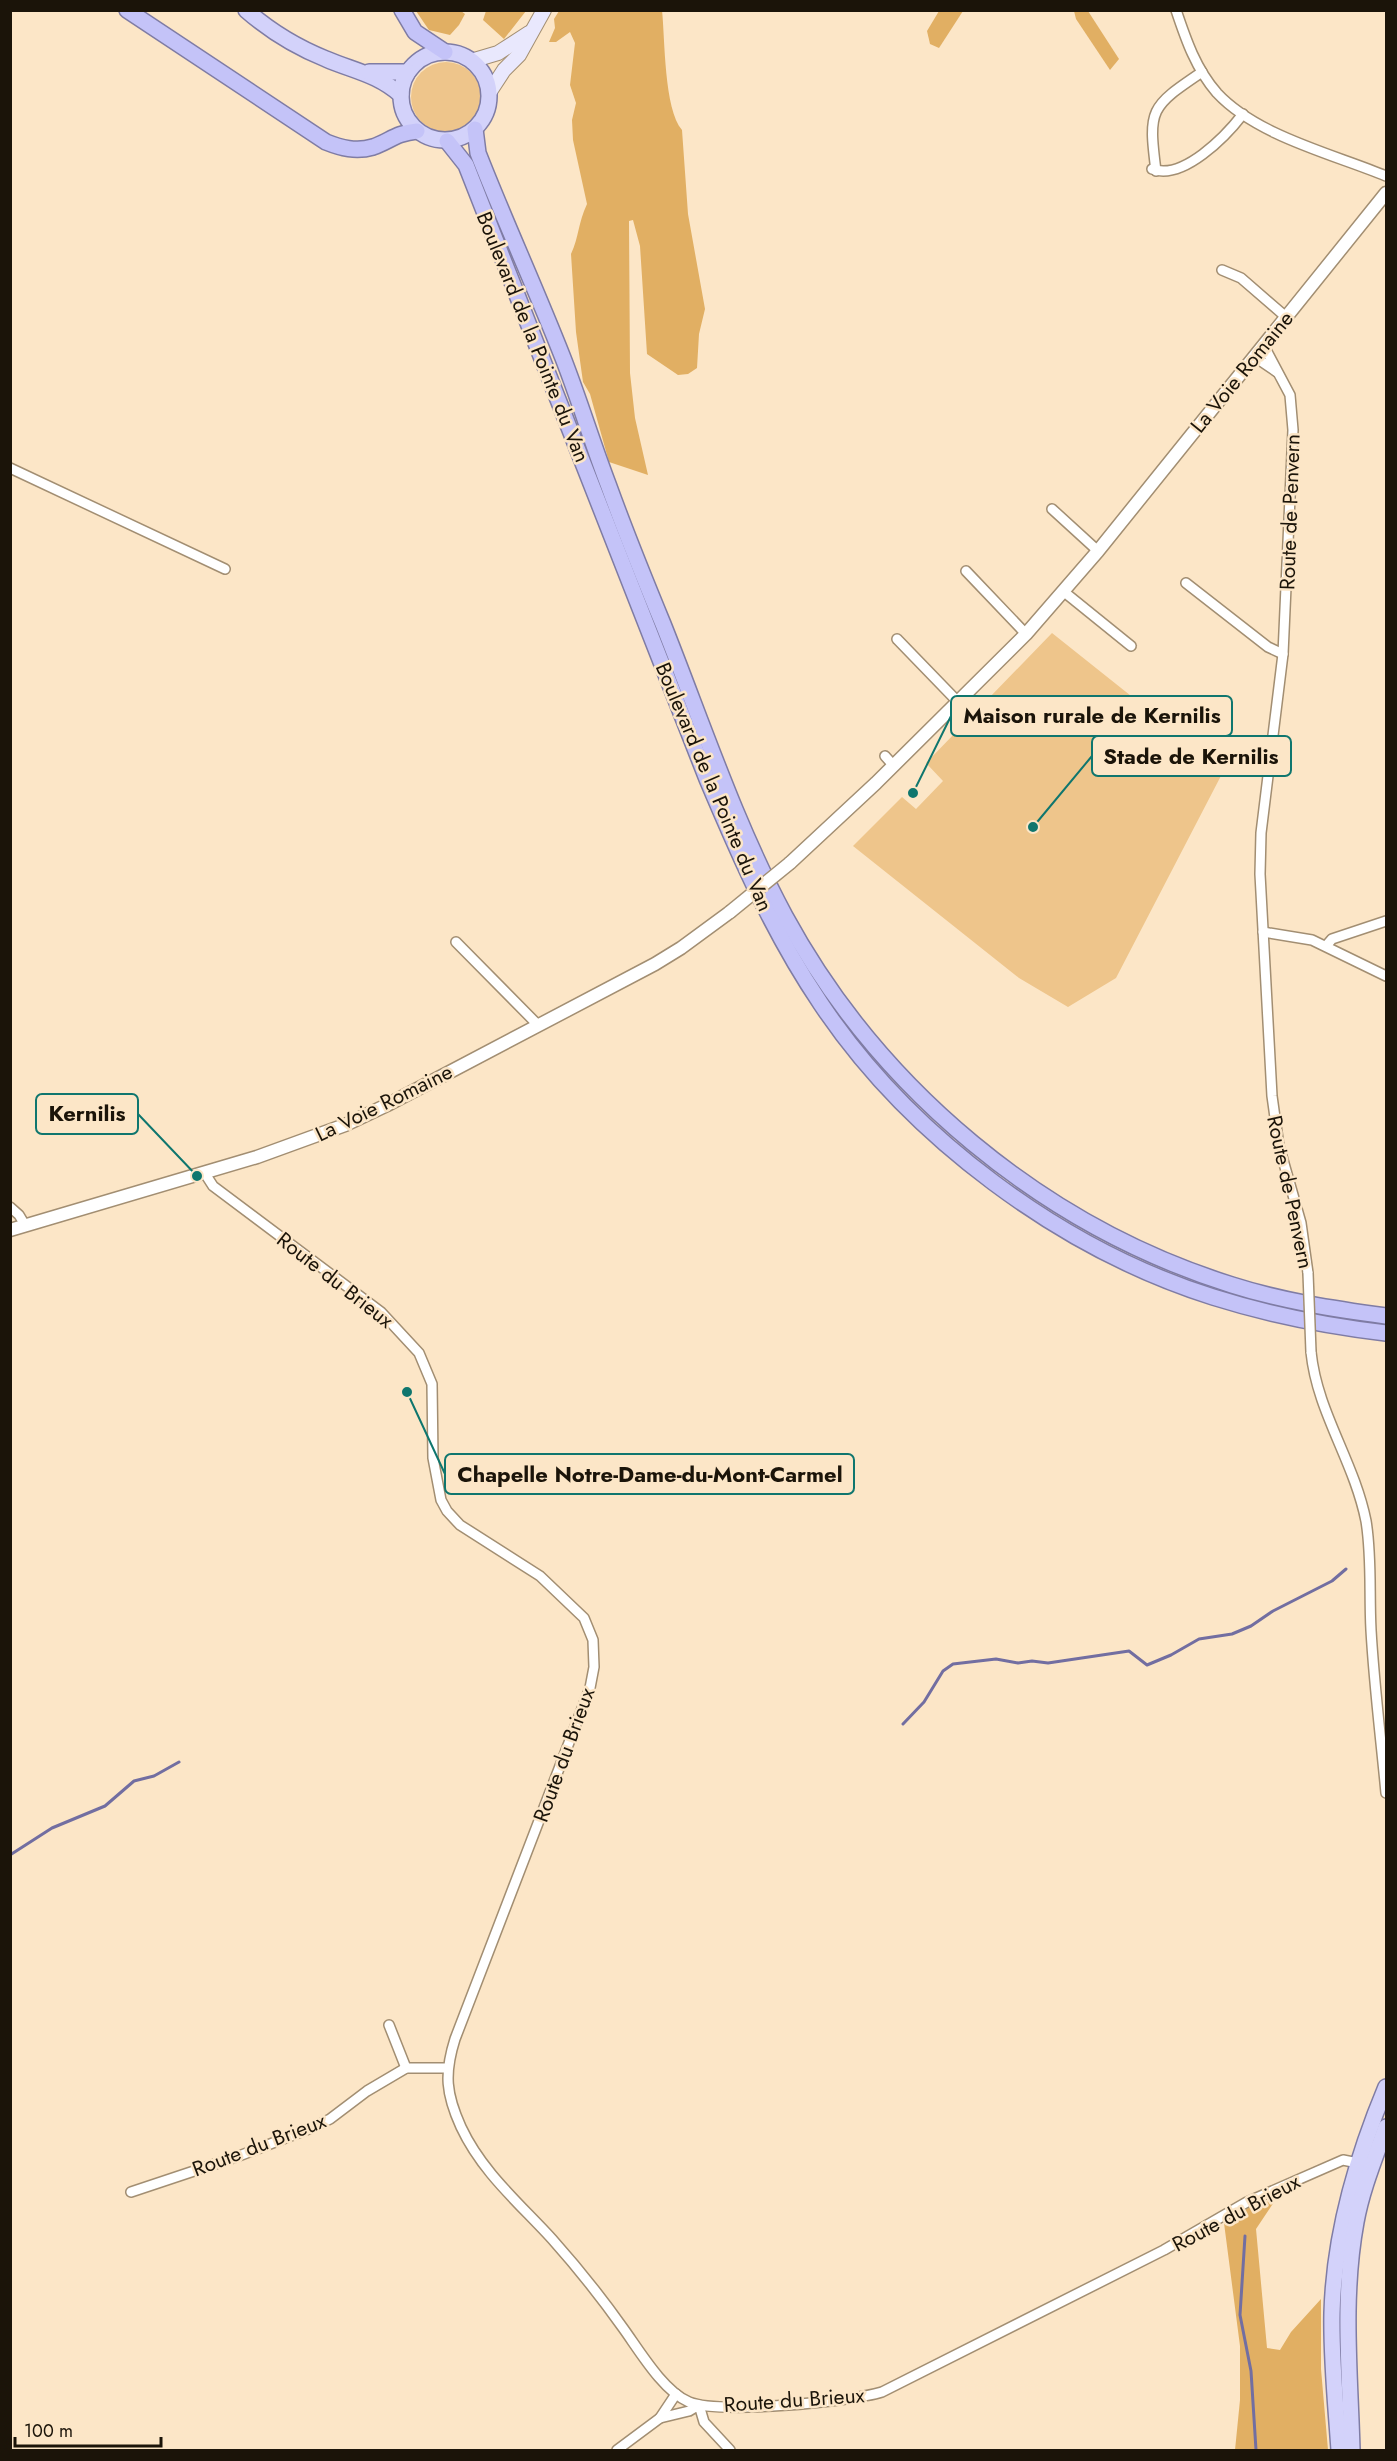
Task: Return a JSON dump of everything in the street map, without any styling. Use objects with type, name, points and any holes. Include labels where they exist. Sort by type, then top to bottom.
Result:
[{"type":"highway","points":[[127,10],[326,142],[350,149],[364,149],[396,135],[417,131]]},
{"type":"highway","points":[[402,10],[415,32],[445,52]]},
{"type":"highway","name":"Boulevard de la Pointe du Van","points":[[475,129],[478,153],[562,355],[607,482],[739,815],[787,919],[848,1013],[887,1060],[950,1122],[1016,1177],[1085,1221],[1161,1258],[1228,1284],[1280,1298],[1386,1316]]},
{"type":"highway","name":"Boulevard de la Pointe du Van","points":[[447,141],[466,165],[742,863],[788,952],[836,1025],[891,1090],[946,1143],[1017,1198],[1075,1236],[1146,1270],[1211,1297],[1309,1322],[1386,1333]]},
{"type":"main road","points":[[246,10],[274,33],[306,51],[365,72],[401,95]]},
{"type":"main road","points":[[489,93],[504,70],[519,54],[544,10]]},
{"type":"main road","points":[[471,61],[498,53],[530,31]]},
{"type":"main road","points":[[445,52],[454,53],[471,61],[486,80],[489,93],[487,112],[475,129],[462,137],[447,141],[431,138],[417,131],[405,115],[401,95],[408,72],[418,62],[431,55],[445,52]]},
{"type":"main road","points":[[365,72],[408,72]]},
{"type":"main road","points":[[1339,2451],[1332,2331],[1333,2296],[1342,2226],[1364,2164],[1386,2087]]},
{"type":"main road","points":[[1352,2451],[1348,2299],[1356,2221],[1364,2164],[1386,2127]]},
{"type":"street","points":[[1176,10],[1190,51],[1202,72],[1217,93],[1243,114],[1285,136],[1386,176]]},
{"type":"street","points":[[1202,72],[1162,102],[1154,114],[1152,125],[1154,170],[1173,170],[1190,163],[1222,138],[1243,114]]},
{"type":"street","name":"La Voie Romaine","points":[[10,1230],[287,1148],[355,1121],[669,956],[730,912],[790,863],[889,760],[958,702],[1026,634],[1098,551],[1386,193]]},
{"type":"street","points":[[1222,270],[1232,272],[1241,278],[1286,317]]},
{"type":"street","name":"Route de Penvern","points":[[1264,346],[1290,395],[1293,430],[1283,654],[1261,833],[1260,874],[1269,1063],[1275,1120],[1301,1223],[1308,1273],[1314,1374],[1322,1402],[1356,1482],[1366,1523],[1370,1565],[1371,1630],[1386,1793]]},
{"type":"street","points":[[1255,357],[1279,374]]},
{"type":"street","points":[[10,468],[225,570]]},
{"type":"street","points":[[1052,509],[1098,551]]},
{"type":"street","points":[[966,571],[1026,634]]},
{"type":"street","points":[[1186,583],[1258,640],[1283,654]]},
{"type":"street","points":[[1064,591],[1131,646]]},
{"type":"street","points":[[897,639],[958,702]]},
{"type":"street","points":[[1326,946],[1332,939],[1386,921]]},
{"type":"street","points":[[1263,932],[1307,939],[1386,976]]},
{"type":"street","points":[[456,942],[538,1025]]},
{"type":"street","name":"Route du Brieux","points":[[204,1172],[213,1186],[381,1312],[414,1346],[426,1365],[432,1384],[431,1436],[434,1465],[438,1488],[447,1511],[474,1535],[540,1576],[576,1610],[591,1631],[594,1667],[590,1688],[455,2039],[448,2068],[448,2093],[468,2141],[486,2168],[571,2261],[658,2376],[679,2396],[699,2405],[736,2406],[828,2401],[857,2398],[882,2392],[1155,2255],[1247,2202],[1343,2160],[1364,2164]]},
{"type":"street","points":[[10,1207],[25,1225]]},
{"type":"street","points":[[389,2025],[406,2068],[448,2068]]},
{"type":"street","name":"Route du Brieux","points":[[130,2192],[249,2152],[314,2127],[330,2119],[367,2091],[406,2068]]},
{"type":"street","points":[[673,2416],[679,2396]]},
{"type":"street","points":[[617,2451],[660,2418],[679,2396]]},
{"type":"street","points":[[660,2418],[673,2416],[699,2405],[704,2422],[730,2451]]},
{"type":"shaded area","points":[[486,10],[526,11],[504,39],[483,20]]},
{"type":"shaded area","points":[[662,10],[669,90],[676,120],[682,130],[688,214],[705,309],[699,334],[697,368],[688,374],[678,375],[647,354],[640,246],[633,220],[629,221],[630,373],[635,418],[648,475],[609,462],[590,394],[583,382],[576,332],[571,254],[587,204],[573,140],[572,120],[576,103],[570,85],[575,43],[570,32],[556,42],[549,42],[555,28],[554,19],[559,11]]},
{"type":"shaded area","points":[[416,11],[461,11],[465,14],[450,35],[429,30]]},
{"type":"shaded area","points":[[939,11],[963,11],[939,48],[930,44],[927,31]]},
{"type":"shaded area","points":[[1074,11],[1088,11],[1119,59],[1110,70],[1076,19]]},
{"type":"shaded area","points":[[446,62],[465,68],[475,78],[481,97],[475,116],[465,126],[446,132],[427,126],[417,116],[411,97],[417,78],[427,68]]},
{"type":"shaded area","points":[[1052,633],[1224,770],[1116,978],[1068,1007],[1019,978],[853,846],[902,797],[916,809],[943,781],[926,763]]},
{"type":"shaded area","points":[[1276,2199],[1256,2229],[1267,2348],[1280,2350],[1291,2332],[1321,2299],[1321,2369],[1328,2450],[1235,2450],[1240,2400],[1240,2346],[1224,2223],[1248,2208]]},
{"type":"waterway","points":[[903,1724],[924,1702],[943,1671],[953,1664],[996,1659],[1018,1663],[1032,1661],[1048,1663],[1129,1651],[1147,1665],[1199,1639],[1232,1634],[1251,1626],[1273,1611],[1332,1581],[1346,1569]]},
{"type":"waterway","points":[[10,1855],[52,1828],[105,1806],[134,1781],[154,1776],[179,1762]]},
{"type":"waterway","points":[[1245,2236],[1240,2315],[1251,2371],[1256,2450]]},
{"type":"place","name":"Maison rurale de Kernilis","points":[[913,793]]},
{"type":"place","name":"Stade de Kernilis","points":[[1033,827]]},
{"type":"place","name":"Kernilis","points":[[197,1176]]},
{"type":"place","name":"Chapelle Notre-Dame-du-Mont-Carmel","points":[[407,1392]]}]
